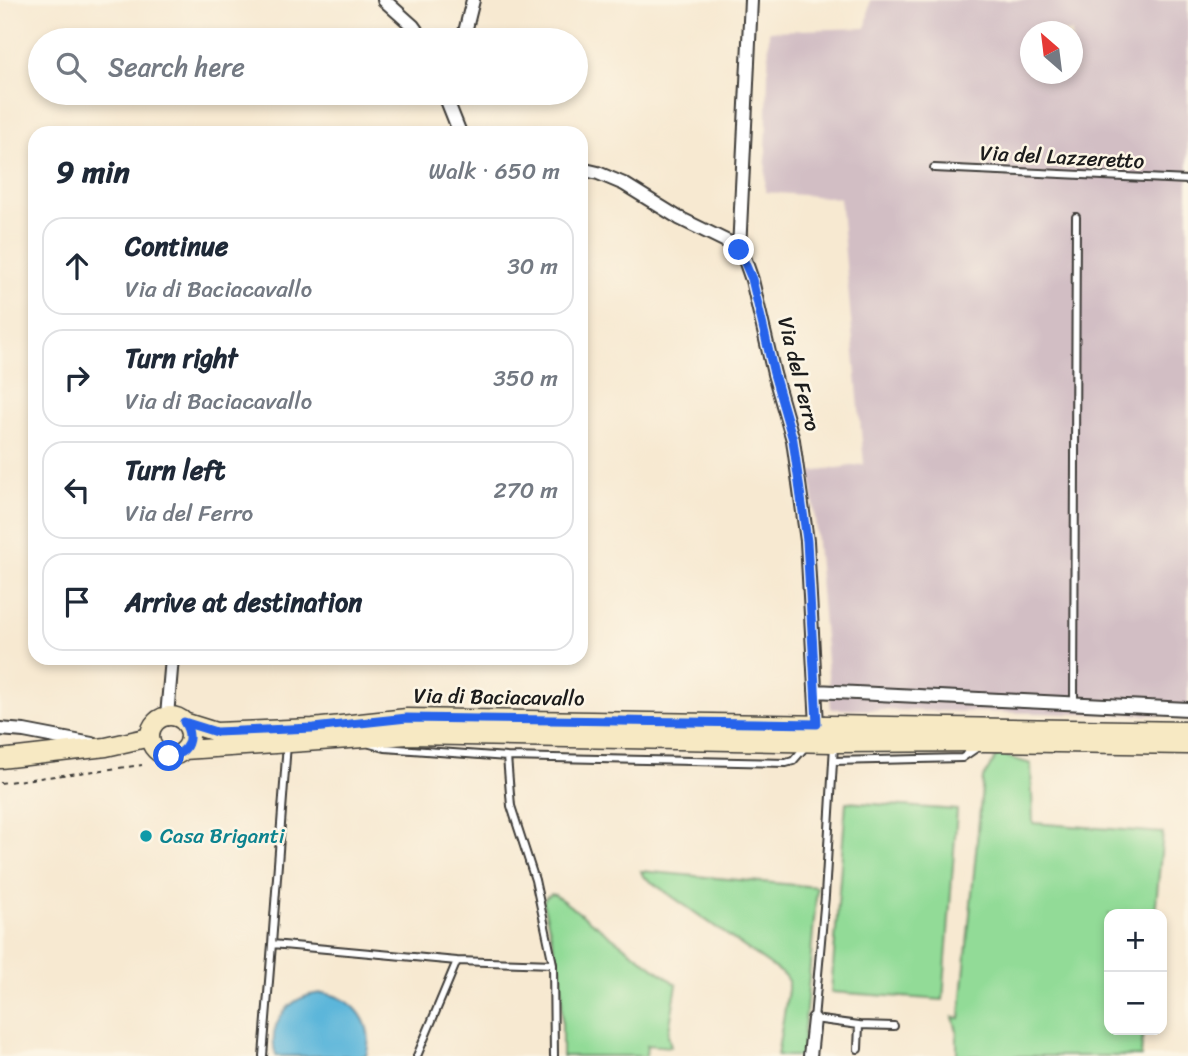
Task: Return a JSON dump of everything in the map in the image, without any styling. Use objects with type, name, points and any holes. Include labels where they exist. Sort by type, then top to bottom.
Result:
[{"type":"main road","name":"Via di Baciacavallo","points":[[175,719],[216,732],[313,728],[407,718],[817,724]]},
{"type":"main road","points":[[0,759],[106,747],[150,737],[155,723],[175,719],[190,736],[184,750]]},
{"type":"main road","points":[[817,724],[1188,731]]},
{"type":"main road","name":"Via di Baciacavallo","points":[[150,737],[151,744],[161,755],[176,755],[184,750],[409,735],[808,743]]},
{"type":"main road","points":[[808,743],[1188,745]]},
{"type":"street","points":[[384,0],[414,28]]},
{"type":"street","points":[[466,28],[473,0]]},
{"type":"street","points":[[588,171],[624,184],[739,250],[751,0]]},
{"type":"street","points":[[449,105],[457,126]]},
{"type":"street","name":"Via del Ferro","points":[[739,250],[752,279],[774,374],[793,440],[807,541],[817,724]]},
{"type":"street","points":[[172,665],[175,719]]},
{"type":"street","points":[[815,691],[1074,705],[1173,706],[1188,709]]},
{"type":"street","points":[[0,729],[106,747]]},
{"type":"street","points":[[810,1056],[814,1019]]},
{"type":"lane","name":"Via del Lazzeretto","points":[[934,168],[1188,180]]},
{"type":"lane","points":[[1074,705],[1076,217]]},
{"type":"lane","points":[[348,738],[385,748],[507,757],[786,763],[793,761],[808,743]]},
{"type":"lane","points":[[833,761],[962,758],[985,742]]},
{"type":"lane","points":[[263,1056],[287,743]]},
{"type":"lane","points":[[834,743],[814,1019],[894,1026]]},
{"type":"lane","points":[[507,757],[510,806],[535,880],[553,964],[554,1056]]},
{"type":"lane","points":[[272,944],[457,961],[553,964]]},
{"type":"lane","points":[[417,1056],[457,961]]},
{"type":"lane","points":[[858,1049],[859,1025]]},
{"type":"path","points":[[0,783],[142,765]]},
{"type":"shaded area","points":[[870,0],[1188,0],[1188,716],[831,709],[811,472],[864,464],[840,198],[765,192],[769,31],[866,28]]},
{"type":"green space","points":[[998,754],[1031,764],[1033,823],[1163,833],[1155,909],[1104,909],[1104,1035],[1143,1035],[1141,1056],[957,1056],[957,1031],[953,1017],[960,1018],[983,778]]},
{"type":"green space","points":[[846,802],[957,810],[943,1000],[831,992]]},
{"type":"green space","points":[[641,871],[817,887],[802,1056],[777,1056],[788,990],[788,981],[784,975],[643,876]]},
{"type":"green space","points":[[551,894],[677,985],[668,1035],[671,1047],[647,1045],[646,1056],[562,1056],[562,989],[543,903]]},
{"type":"water","points":[[323,993],[345,1000],[360,1014],[368,1033],[366,1056],[276,1056],[274,1032],[283,1012],[300,999]]},
{"type":"place","name":"Casa Briganti","points":[[146,836]]},
{"type":"route","points":[[169,756],[184,750],[188,744],[189,729],[184,722],[216,732],[313,728],[407,718],[817,724],[807,541],[793,440],[774,374],[752,279],[739,250]]}]
